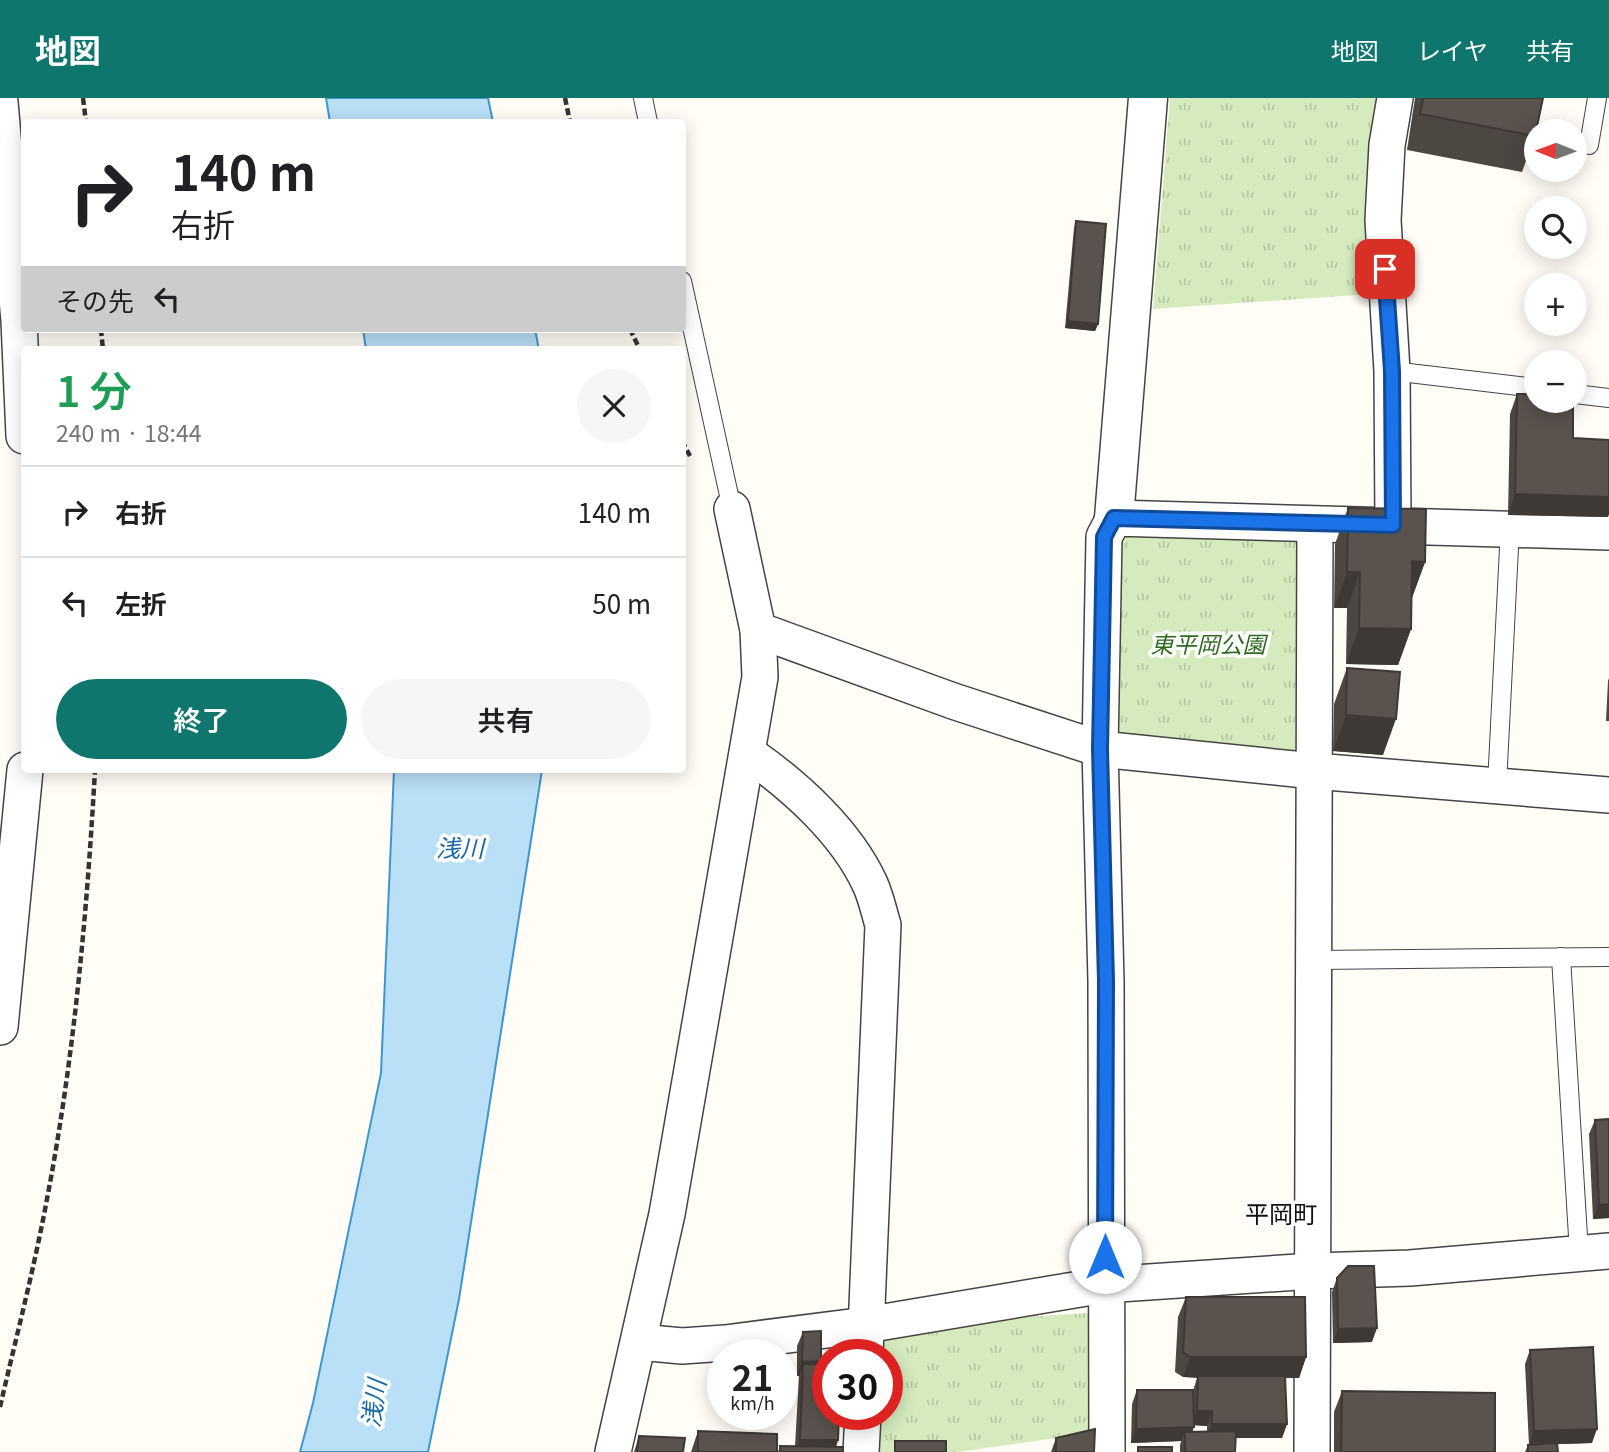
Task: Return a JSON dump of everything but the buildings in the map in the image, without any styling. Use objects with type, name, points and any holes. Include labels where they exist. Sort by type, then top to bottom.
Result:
[{"type":"street","points":[[1107,1452],[1104,1285],[1106,981],[1100,749],[1104,537],[1114,518],[1148,98]]},
{"type":"street","points":[[1393,525],[1392,371],[1383,220],[1387,145],[1395,98]]},
{"type":"street","points":[[0,102],[6,248],[21,405]]},
{"type":"street","points":[[613,1452],[667,1214],[749,754],[760,677],[758,630],[732,509]]},
{"type":"street","points":[[1114,518],[1609,531]]},
{"type":"street","points":[[1312,1452],[1316,960],[1315,525]]},
{"type":"street","points":[[758,630],[953,701],[1100,749],[1314,771],[1609,794]]},
{"type":"street","points":[[749,754],[775,772],[850,851],[871,885],[883,925],[865,1339]]},
{"type":"street","points":[[0,1027],[25,773]]},
{"type":"street","points":[[869,1339],[1104,1285],[1313,1270],[1409,1268],[1594,1252]]},
{"type":"street","points":[[639,1342],[682,1346],[812,1342]]},
{"type":"street","points":[[861,1452],[862,1430]]},
{"type":"lane","points":[[643,98],[647,119]]},
{"type":"lane","points":[[1589,145],[1597,98]]},
{"type":"lane","points":[[686,299],[732,509]]},
{"type":"lane","points":[[1392,371],[1524,387]]},
{"type":"lane","points":[[1587,395],[1609,398]]},
{"type":"lane","points":[[1497,785],[1510,528]]},
{"type":"lane","points":[[1561,957],[1594,1252]]},
{"type":"lane","points":[[1316,960],[1609,957]]},
{"type":"path","points":[[83,98],[86,119]]},
{"type":"path","points":[[565,98],[569,119]]},
{"type":"path","points":[[0,1407],[47,1200],[58,1137],[84,932],[95,773]]},
{"type":"green space","points":[[1170,98],[1395,98],[1386,293],[1153,309]]},
{"type":"green space","name":"東平岡公園","points":[[1315,525],[1314,771],[1100,749],[1104,537]]},
{"type":"green space","points":[[1088,1313],[1092,1433],[957,1452],[876,1452],[877,1430],[903,1430],[903,1339],[882,1339],[882,1332],[915,1324]]},
{"type":"water","points":[[326,98],[488,98],[492,119],[330,119]]},
{"type":"water","points":[[364,333],[536,333],[538,346],[365,346]]},
{"type":"water","name":"浅川","points":[[394,773],[542,773],[459,1299],[428,1452],[300,1452],[313,1403],[381,1073]]},
{"type":"district","name":"平岡町","points":[[1281,1212]]},
{"type":"route","points":[[1105,1257],[1106,981],[1100,749],[1104,537],[1114,518],[1393,525],[1392,371],[1385,269]]}]
